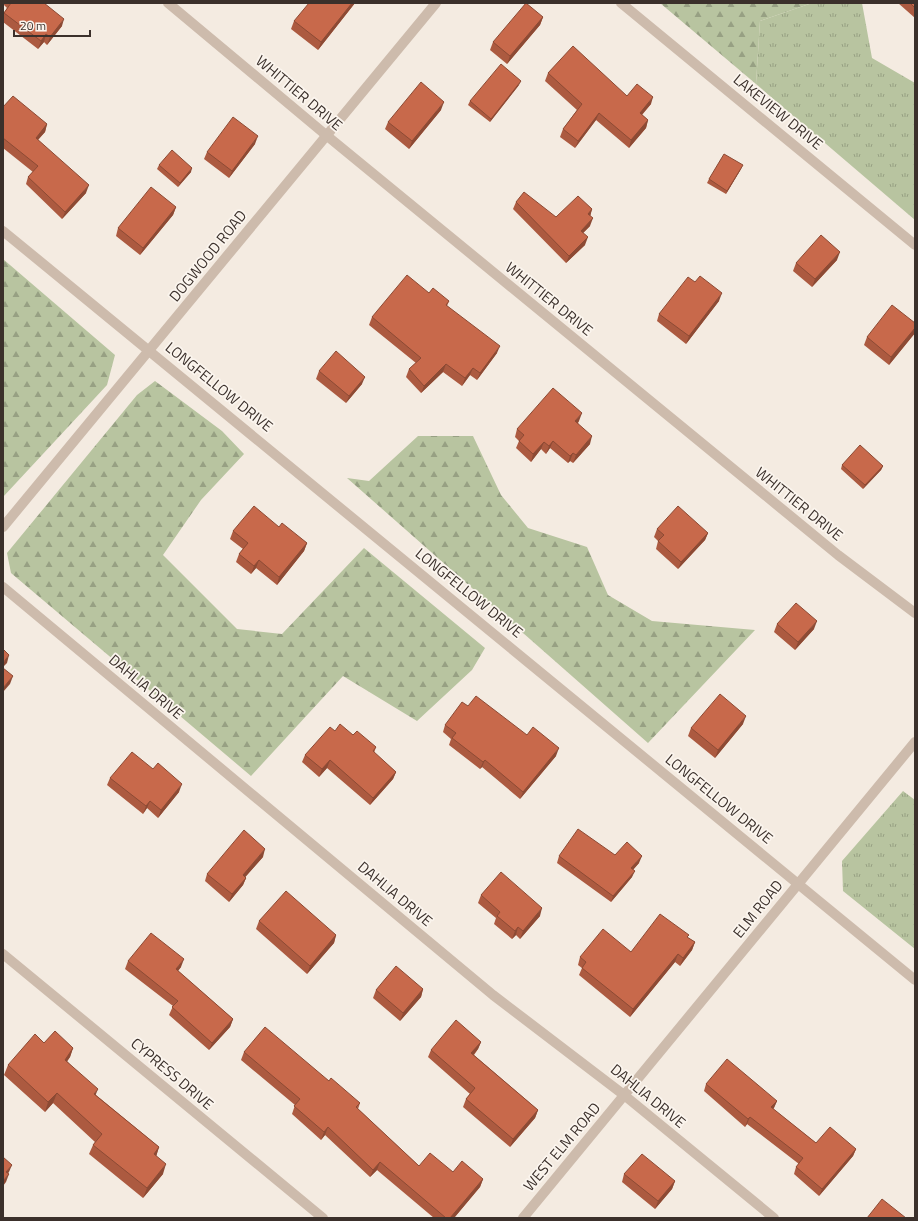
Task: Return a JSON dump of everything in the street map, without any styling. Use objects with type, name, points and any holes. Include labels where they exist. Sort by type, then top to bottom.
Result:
[{"type":"street","name":"WHITTIER DRIVE","points":[[168,3],[326,135],[838,555],[915,613]]},
{"type":"street","name":"DOGWOOD ROAD","points":[[3,526],[436,3]]},
{"type":"street","name":"LAKEVIEW DRIVE","points":[[621,3],[915,244]]},
{"type":"street","name":"LONGFELLOW DRIVE","points":[[3,231],[150,350],[915,980]]},
{"type":"street","name":"DAHLIA DRIVE","points":[[3,587],[493,995],[624,1095],[774,1218]]},
{"type":"street","name":"ELM ROAD","points":[[624,1095],[915,742]]},
{"type":"street","name":"CYPRESS DRIVE","points":[[3,954],[323,1218]]},
{"type":"street","name":"WEST ELM ROAD","points":[[523,1218],[624,1095]]},
{"type":"green space","points":[[660,3],[812,3],[760,21],[756,84]]},
{"type":"green space","points":[[812,3],[862,3],[872,58],[915,83],[915,220],[756,84],[760,21]]},
{"type":"green space","points":[[3,259],[115,355],[107,385],[3,497]]},
{"type":"green space","points":[[155,381],[222,431],[244,454],[201,500],[163,555],[237,629],[282,634],[364,548],[485,648],[472,670],[417,721],[343,676],[251,776],[11,573],[7,553],[137,395]]},
{"type":"green space","points":[[418,436],[473,436],[501,495],[528,528],[587,547],[608,595],[652,621],[755,630],[648,743],[347,478],[369,481]]},
{"type":"green space","points":[[903,791],[915,800],[915,949],[843,891],[842,861]]},
{"type":"building","points":[[11,3],[44,3],[64,19],[50,37],[46,34],[41,41],[4,13]]},
{"type":"building","points":[[309,3],[352,3],[321,42],[294,21]]},
{"type":"building","points":[[526,3],[543,17],[510,56],[493,42]]},
{"type":"building","points":[[910,3],[915,3],[915,8]]},
{"type":"building","points":[[573,46],[627,96],[637,84],[653,97],[640,113],[648,120],[631,140],[599,113],[578,141],[563,129],[582,104],[548,73]]},
{"type":"building","points":[[501,64],[521,81],[491,119],[470,101]]},
{"type":"building","points":[[421,82],[444,102],[412,141],[388,122]]},
{"type":"building","points":[[13,96],[47,124],[36,138],[89,185],[65,212],[28,177],[38,166],[3,138],[3,107]]},
{"type":"building","points":[[233,117],[258,136],[232,171],[207,152]]},
{"type":"building","points":[[172,150],[192,168],[180,183],[159,165]]},
{"type":"building","points":[[724,154],[743,165],[727,191],[709,179]]},
{"type":"building","points":[[151,187],[176,207],[143,248],[118,228]]},
{"type":"building","points":[[524,192],[556,217],[578,196],[592,209],[588,214],[593,218],[581,231],[588,237],[569,256],[516,202]]},
{"type":"building","points":[[821,235],[840,252],[815,279],[796,263]]},
{"type":"building","points":[[407,275],[429,293],[433,288],[449,301],[446,305],[500,346],[480,373],[473,368],[465,378],[446,364],[424,386],[409,369],[421,358],[372,317]]},
{"type":"building","points":[[700,276],[722,293],[689,336],[659,314],[688,277],[695,282]]},
{"type":"building","points":[[892,305],[915,323],[915,328],[891,357],[867,337]]},
{"type":"building","points":[[336,351],[365,377],[349,396],[319,371]]},
{"type":"building","points":[[553,388],[582,413],[575,421],[592,436],[576,455],[573,453],[570,456],[553,441],[549,446],[544,442],[533,454],[519,441],[524,435],[517,429]]},
{"type":"building","points":[[860,445],[883,466],[865,485],[842,465]]},
{"type":"building","points":[[254,506],[279,527],[282,523],[307,543],[279,577],[259,560],[254,566],[239,554],[248,543],[233,531]]},
{"type":"building","points":[[678,506],[708,533],[681,562],[658,541],[664,535],[657,529]]},
{"type":"building","points":[[796,603],[817,621],[798,642],[777,624]]},
{"type":"building","points":[[3,649],[9,655],[3,663]]},
{"type":"building","points":[[3,668],[13,676],[3,688]]},
{"type":"building","points":[[720,694],[746,716],[718,750],[691,728]]},
{"type":"building","points":[[476,696],[527,735],[533,727],[559,748],[523,792],[485,760],[483,762],[452,738],[456,733],[445,725],[462,702],[468,706]]},
{"type":"building","points":[[340,724],[353,735],[357,731],[376,747],[373,751],[396,772],[373,798],[330,760],[322,769],[305,755],[330,727],[335,731]]},
{"type":"building","points":[[132,752],[153,769],[158,763],[182,784],[161,810],[150,801],[146,806],[110,778]]},
{"type":"building","points":[[578,829],[615,855],[627,842],[642,856],[631,868],[635,871],[613,896],[559,856]]},
{"type":"building","points":[[244,830],[265,849],[243,875],[246,878],[232,894],[207,874]]},
{"type":"building","points":[[501,872],[542,908],[523,931],[518,927],[515,931],[497,916],[500,912],[481,895]]},
{"type":"building","points":[[286,891],[336,935],[310,966],[259,921]]},
{"type":"building","points":[[660,914],[689,935],[687,937],[695,942],[683,958],[678,954],[633,1009],[582,968],[586,962],[580,957],[603,929],[631,952]]},
{"type":"building","points":[[151,933],[184,959],[176,969],[233,1019],[212,1043],[172,1007],[178,1001],[128,961]]},
{"type":"building","points":[[396,966],[423,989],[403,1013],[376,990]]},
{"type":"building","points":[[456,1020],[481,1042],[471,1053],[538,1110],[513,1139],[466,1099],[475,1088],[431,1050]]},
{"type":"building","points":[[265,1027],[329,1081],[331,1078],[360,1103],[356,1107],[419,1166],[430,1153],[453,1172],[462,1161],[483,1179],[450,1218],[446,1218],[380,1162],[373,1170],[328,1127],[324,1132],[294,1106],[300,1099],[244,1052]]},
{"type":"building","points":[[55,1031],[73,1048],[65,1060],[98,1089],[94,1094],[159,1147],[154,1154],[166,1164],[147,1188],[93,1145],[102,1134],[57,1093],[48,1102],[8,1065],[35,1034],[44,1043]]},
{"type":"building","points":[[727,1059],[777,1101],[771,1107],[816,1143],[830,1127],[856,1149],[822,1189],[796,1167],[803,1158],[750,1117],[748,1119],[706,1084]]},
{"type":"building","points":[[642,1154],[675,1181],[658,1201],[624,1174]]},
{"type":"building","points":[[3,1157],[12,1165],[6,1172],[9,1174],[3,1181]]},
{"type":"building","points":[[882,1199],[906,1218],[867,1218]]}]
